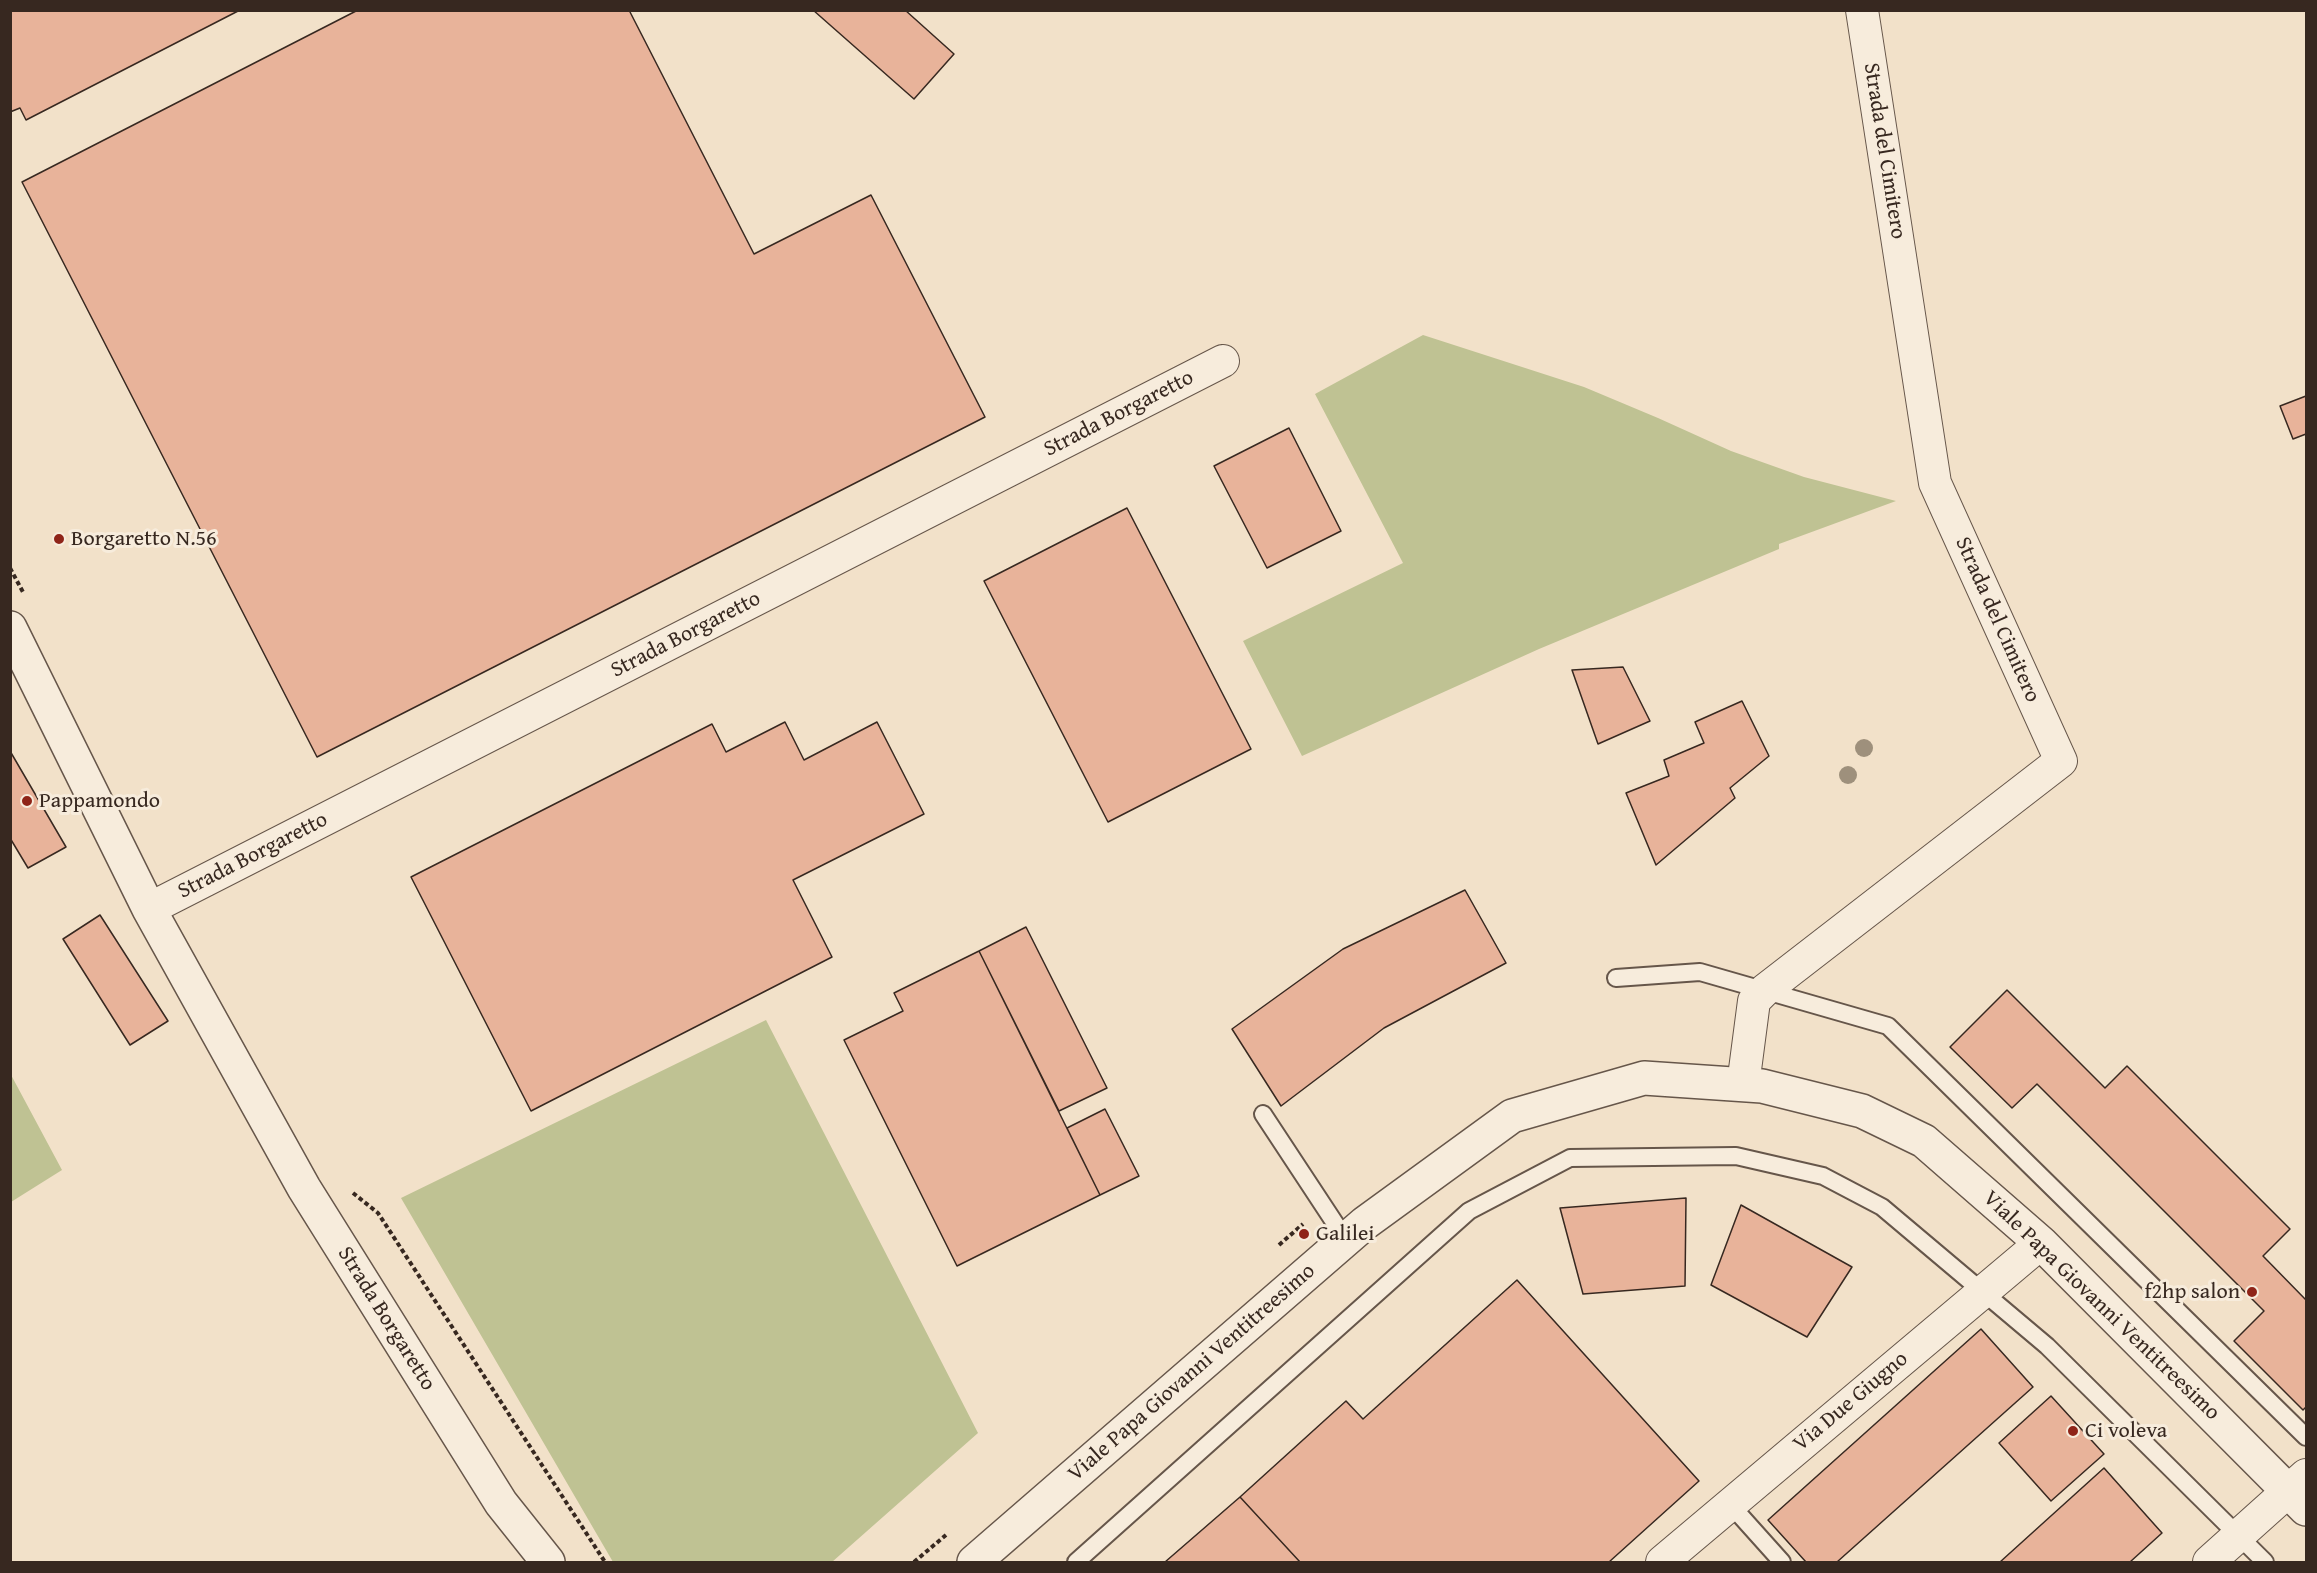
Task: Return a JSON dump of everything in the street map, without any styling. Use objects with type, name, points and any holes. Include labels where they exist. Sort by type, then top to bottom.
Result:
[{"type":"street","name":"Strada del Cimitero","points":[[1743,1084],[1754,1001],[1765,990],[2061,761],[1935,483],[1862,10]]},
{"type":"street","name":"Strada Borgaretto","points":[[149,909],[1223,361]]},
{"type":"street","name":"Strada Borgaretto","points":[[10,628],[149,909],[303,1188],[501,1503],[548,1563]]},
{"type":"street","name":"Viale Papa Giovanni Ventitreesimo","points":[[974,1563],[1346,1240],[1512,1116],[1644,1078],[1762,1086],[1862,1110],[1924,1141],[2041,1242],[2301,1492]]},
{"type":"street","name":"Via Due Giugno","points":[[1662,1563],[1730,1503],[2041,1242]]},
{"type":"street","points":[[2209,1563],[2239,1536],[2301,1492]]},
{"type":"lane","points":[[1616,978],[1700,972],[1888,1026],[2307,1437]]},
{"type":"lane","points":[[1263,1114],[1346,1240]]},
{"type":"lane","points":[[1076,1563],[1469,1211],[1570,1158],[1736,1156],[1823,1176],[1882,1207],[2047,1346],[2265,1563]]},
{"type":"lane","points":[[1730,1503],[1782,1563]]},
{"type":"path","points":[[10,568],[24,595]]},
{"type":"path","points":[[347,1189],[378,1213],[605,1563]]},
{"type":"green space","points":[[1423,335],[1584,387],[1731,451],[1804,477],[1896,501],[1779,544],[1779,549],[1539,649],[1302,756],[1243,641],[1403,563],[1315,394]]},
{"type":"green space","points":[[766,1020],[978,1433],[832,1562],[613,1562],[401,1198]]},
{"type":"green space","points":[[10,1073],[62,1170],[11,1202],[10,1202]]},
{"type":"building","points":[[10,10],[240,10],[26,120],[20,108],[10,112]]},
{"type":"building","points":[[358,10],[629,10],[754,254],[871,195],[985,417],[317,757],[22,182]]},
{"type":"building","points":[[813,10],[905,10],[954,54],[914,99]]},
{"type":"building","points":[[2306,396],[2306,434],[2293,439],[2280,406]]},
{"type":"building","points":[[1289,428],[1341,531],[1267,568],[1214,466]]},
{"type":"building","points":[[1127,508],[1251,749],[1108,822],[984,581]]},
{"type":"building","points":[[1623,667],[1650,721],[1598,744],[1572,670]]},
{"type":"building","points":[[1742,701],[1769,756],[1730,788],[1735,798],[1656,865],[1626,793],[1669,776],[1664,760],[1704,743],[1695,722]]},
{"type":"building","points":[[785,722],[804,760],[877,722],[924,814],[793,880],[832,957],[531,1111],[411,877],[712,724],[726,752]]},
{"type":"building","points":[[10,751],[66,847],[28,868],[10,838]]},
{"type":"building","points":[[1465,890],[1506,963],[1384,1028],[1281,1106],[1232,1029],[1343,949]]},
{"type":"building","points":[[100,915],[168,1021],[130,1045],[63,939]]},
{"type":"building","points":[[1026,927],[1107,1088],[1059,1111],[979,951]]},
{"type":"building","points":[[979,951],[1100,1195],[957,1266],[844,1040],[903,1011],[894,993]]},
{"type":"building","points":[[2007,990],[2105,1088],[2127,1066],[2290,1229],[2263,1256],[2306,1300],[2306,1407],[2303,1410],[2234,1341],[2264,1311],[2037,1084],[2012,1108],[1950,1047]]},
{"type":"building","points":[[1105,1109],[1139,1176],[1100,1195],[1067,1128]]},
{"type":"building","points":[[1686,1198],[1685,1286],[1583,1294],[1560,1208]]},
{"type":"building","points":[[1741,1205],[1852,1267],[1807,1337],[1711,1285]]},
{"type":"building","points":[[1517,1280],[1699,1481],[1609,1562],[1300,1562],[1240,1497],[1346,1401],[1363,1419]]},
{"type":"building","points":[[1981,1329],[2033,1387],[1837,1562],[1806,1562],[1768,1520]]},
{"type":"building","points":[[2051,1396],[2104,1454],[2051,1501],[1999,1443]]},
{"type":"building","points":[[2104,1468],[2162,1533],[2130,1562],[2000,1562]]},
{"type":"building","points":[[1240,1497],[1300,1562],[1165,1562]]},
{"type":"place","name":"Borgaretto N.56","points":[[59,539]]},
{"type":"place","name":"Pappamondo","points":[[27,801]]},
{"type":"place","name":"Galilei","points":[[1304,1234]]},
{"type":"place","name":"f2hp salon","points":[[2252,1292]]},
{"type":"place","name":"Ci voleva","points":[[2073,1431]]}]
